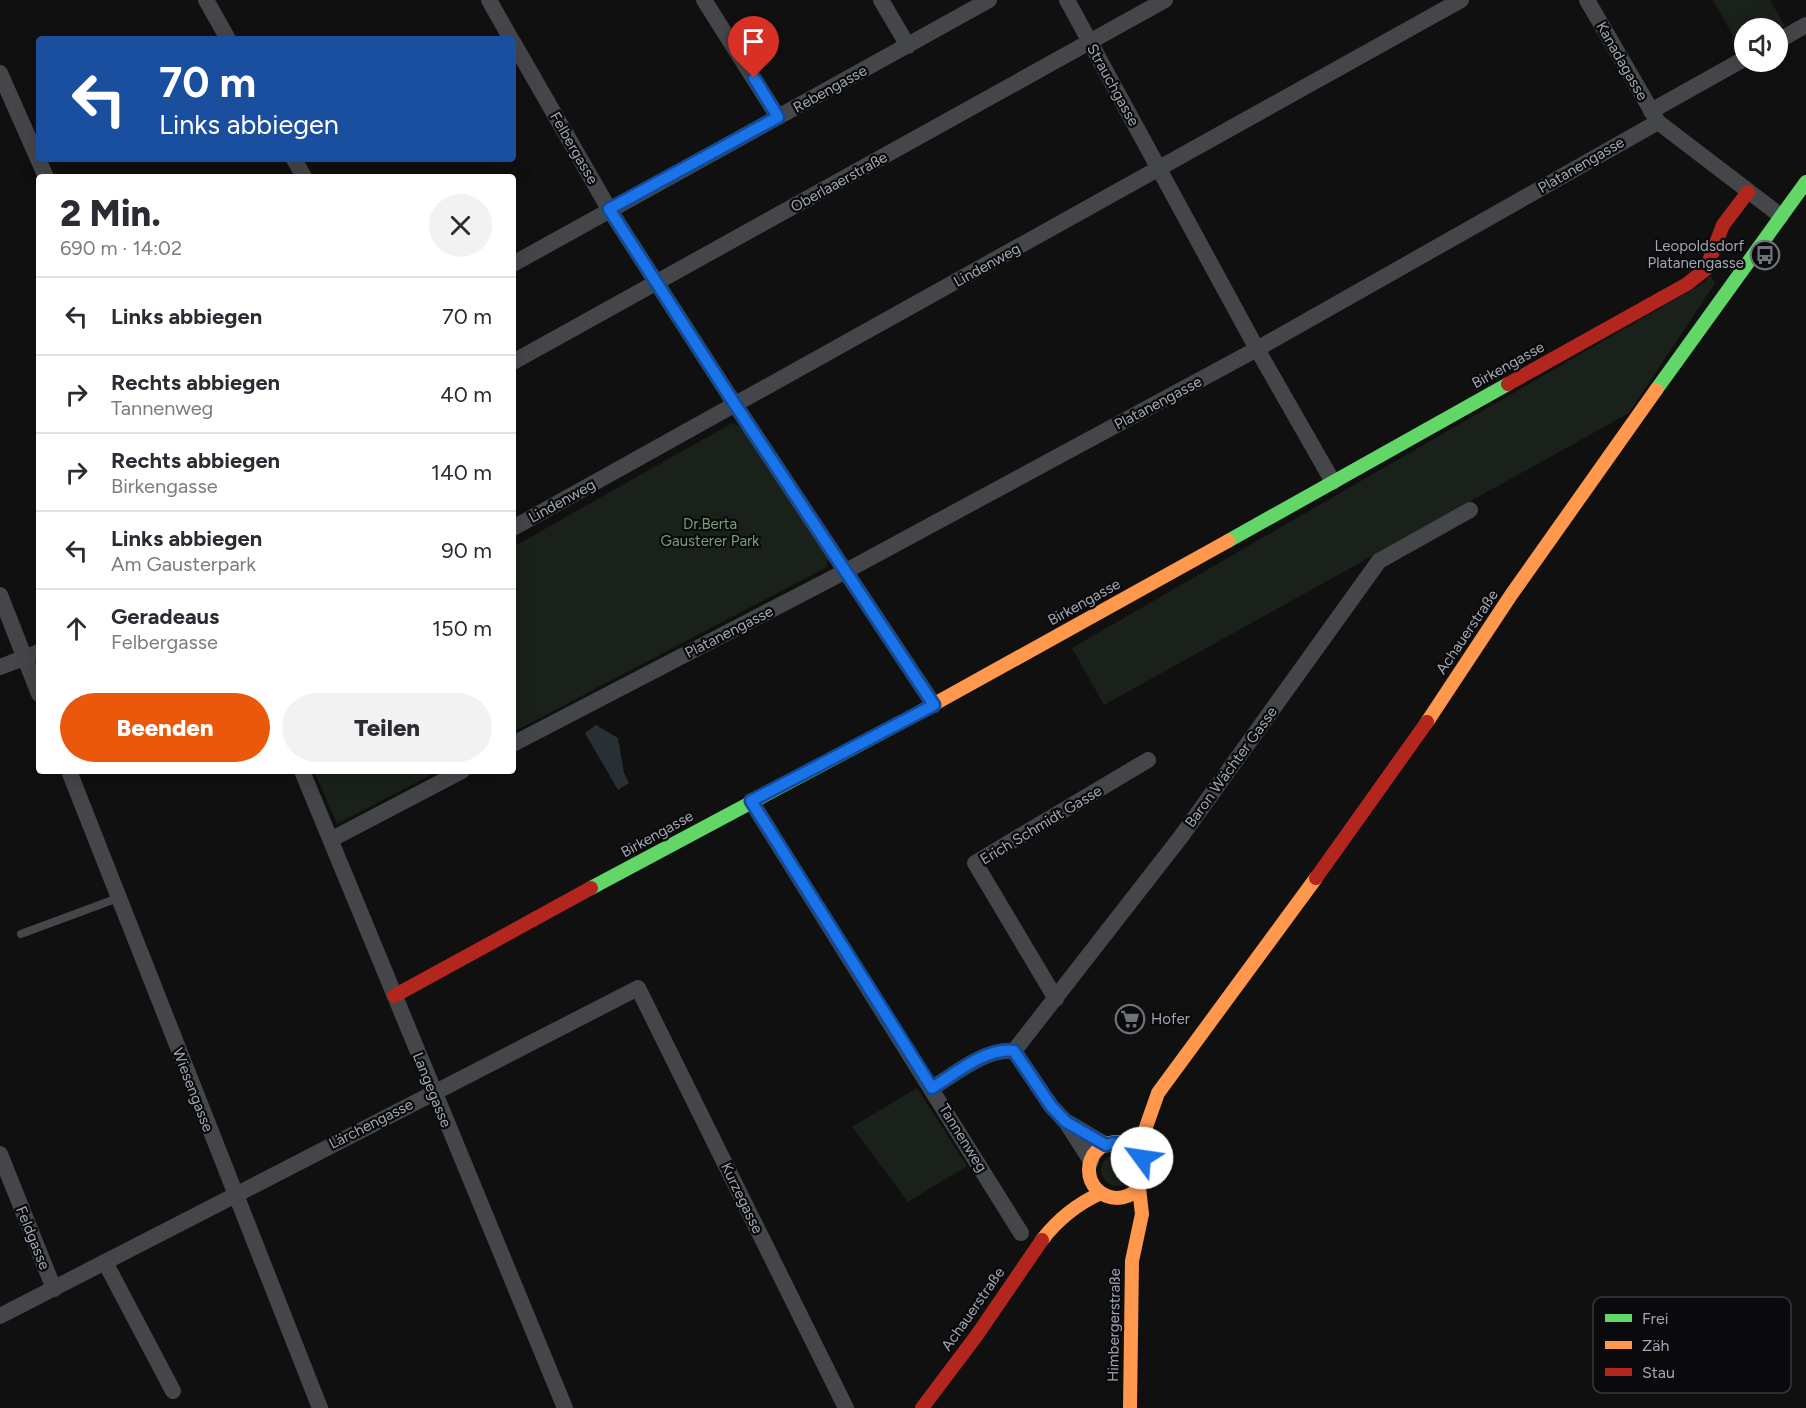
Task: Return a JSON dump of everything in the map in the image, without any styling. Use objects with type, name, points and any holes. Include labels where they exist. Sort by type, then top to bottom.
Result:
[{"type":"street","points":[[206,0],[226,36]]},
{"type":"street","name":"Felbergasse","points":[[489,0],[509,36]]},
{"type":"street","points":[[704,0],[778,117]]},
{"type":"street","points":[[881,0],[908,46]]},
{"type":"street","name":"Rebengasse","points":[[516,262],[989,0]]},
{"type":"street","name":"Strauchgasse","points":[[1067,0],[1257,350]]},
{"type":"street","name":"Oberlaaerstraße","points":[[516,360],[1165,0]]},
{"type":"street","name":"Lindenweg","points":[[516,526],[734,403],[1160,170],[1461,0]]},
{"type":"street","name":"Kanadagasse","points":[[1587,0],[1654,116]]},
{"type":"street","points":[[1788,36],[1806,26]]},
{"type":"street","name":"Felbergasse","points":[[516,48],[609,209],[934,705]]},
{"type":"street","name":"Platanengasse","points":[[516,742],[846,571],[1257,350],[1654,116],[1734,65]]},
{"type":"street","points":[[0,73],[36,154]]},
{"type":"street","points":[[1654,116],[1781,216]]},
{"type":"street","name":"Achauerstraße","points":[[1111,1144],[1141,1110],[1154,1100],[1391,775],[1511,595],[1737,275],[1806,182]]},
{"type":"street","name":"Birkengasse","points":[[394,996],[751,801],[934,705],[1687,284],[1706,269],[1723,225],[1748,192]]},
{"type":"street","points":[[1257,350],[1333,482]]},
{"type":"street","name":"Baron Wächter Gasse","points":[[1014,1051],[1180,838],[1379,561],[1470,510]]},
{"type":"street","points":[[0,595],[32,655],[36,677]]},
{"type":"street","points":[[0,667],[32,655]]},
{"type":"street","name":"Erich Schmidt Gasse","points":[[1056,999],[975,863],[1148,760]]},
{"type":"street","name":"Wiesengasse","points":[[70,774],[320,1408]]},
{"type":"street","name":"Langegasse","points":[[303,774],[332,838],[433,1093],[565,1408]]},
{"type":"street","points":[[332,838],[456,774]]},
{"type":"street","name":"Tannenweg","points":[[751,801],[1021,1233]]},
{"type":"street","name":"Lärchengasse","points":[[0,1316],[638,988]]},
{"type":"street","name":"Kurzegasse","points":[[638,988],[846,1408]]},
{"type":"street","points":[[932,1088],[987,1055],[1002,1050],[1014,1051],[1051,1106],[1066,1122],[1090,1166],[1092,1181],[1107,1195],[1130,1195],[1139,1188],[1145,1173],[1142,1158],[1131,1146],[1111,1144],[1066,1122]]},
{"type":"street","name":"Achauerstraße","points":[[1142,1158],[1154,1100]]},
{"type":"street","points":[[1080,1183],[1096,1152],[1111,1144]]},
{"type":"street","name":"Feldgasse","points":[[0,1154],[54,1289]]},
{"type":"street","name":"Himbergerstraße","points":[[1130,1408],[1132,1261],[1135,1242],[1142,1225],[1139,1188]]},
{"type":"street","name":"Achauerstraße","points":[[922,1408],[1050,1229],[1083,1200],[1107,1195]]},
{"type":"street","name":"Himbergerstraße","points":[[1107,1195],[1127,1213],[1135,1242]]},
{"type":"street","name":"Achauerstraße","points":[[1050,1229],[1055,1211],[1065,1198]]},
{"type":"street","points":[[105,1262],[173,1391]]},
{"type":"lane","points":[[21,933],[118,898]]},
{"type":"green space","points":[[1713,0],[1770,0],[1780,18],[1734,18],[1734,38]]},
{"type":"green space","points":[[1710,275],[1715,283],[1629,413],[1104,705],[1072,648],[1705,282]]},
{"type":"green space","name":"Dr.Berta Gausterer Park","points":[[732,423],[746,429],[828,553],[827,567],[516,730],[516,545]]},
{"type":"green space","points":[[315,774],[432,774],[337,824]]},
{"type":"green space","points":[[917,1088],[967,1166],[908,1202],[852,1127]]},
{"type":"green space","points":[[1117,1154],[1128,1159],[1133,1170],[1128,1181],[1117,1186],[1106,1181],[1101,1170],[1106,1159]]},
{"type":"shaded area","points":[[596,725],[618,738],[624,773],[629,783],[618,790],[585,733]]},
{"type":"traffic: fast","points":[[1656,390],[1806,182]]},
{"type":"traffic: fast","points":[[1228,541],[1508,384]]},
{"type":"traffic: fast","points":[[591,888],[900,723]]},
{"type":"traffic: slow","points":[[1427,722],[1511,595],[1656,390]]},
{"type":"traffic: slow","points":[[900,723],[1228,541]]},
{"type":"traffic: slow","points":[[1142,1158],[1146,1127],[1158,1093],[1316,878]]},
{"type":"traffic: slow","points":[[1117,1142],[1137,1150],[1145,1170],[1137,1190],[1117,1198],[1097,1190],[1089,1170],[1097,1150],[1117,1142]]},
{"type":"traffic: slow","points":[[1130,1408],[1132,1261],[1142,1214],[1139,1188]]},
{"type":"traffic: slow","points":[[1042,1240],[1068,1213],[1101,1193]]},
{"type":"traffic: jam","points":[[1508,384],[1687,284],[1706,269],[1723,225],[1748,192]]},
{"type":"traffic: jam","points":[[1316,878],[1427,722]]},
{"type":"traffic: jam","points":[[394,996],[591,888]]},
{"type":"traffic: jam","points":[[922,1408],[977,1335],[1042,1240]]},
{"type":"place","name":"Leopoldsdorf Platanengasse","points":[[1765,255]]},
{"type":"place","name":"Hofer","points":[[1130,1019]]},
{"type":"route","points":[[754,78],[778,117],[609,209],[934,705],[751,801],[932,1088],[987,1055],[1002,1050],[1014,1051],[1023,1061],[1051,1106],[1066,1122],[1106,1145],[1118,1143],[1131,1146],[1142,1158]]}]
